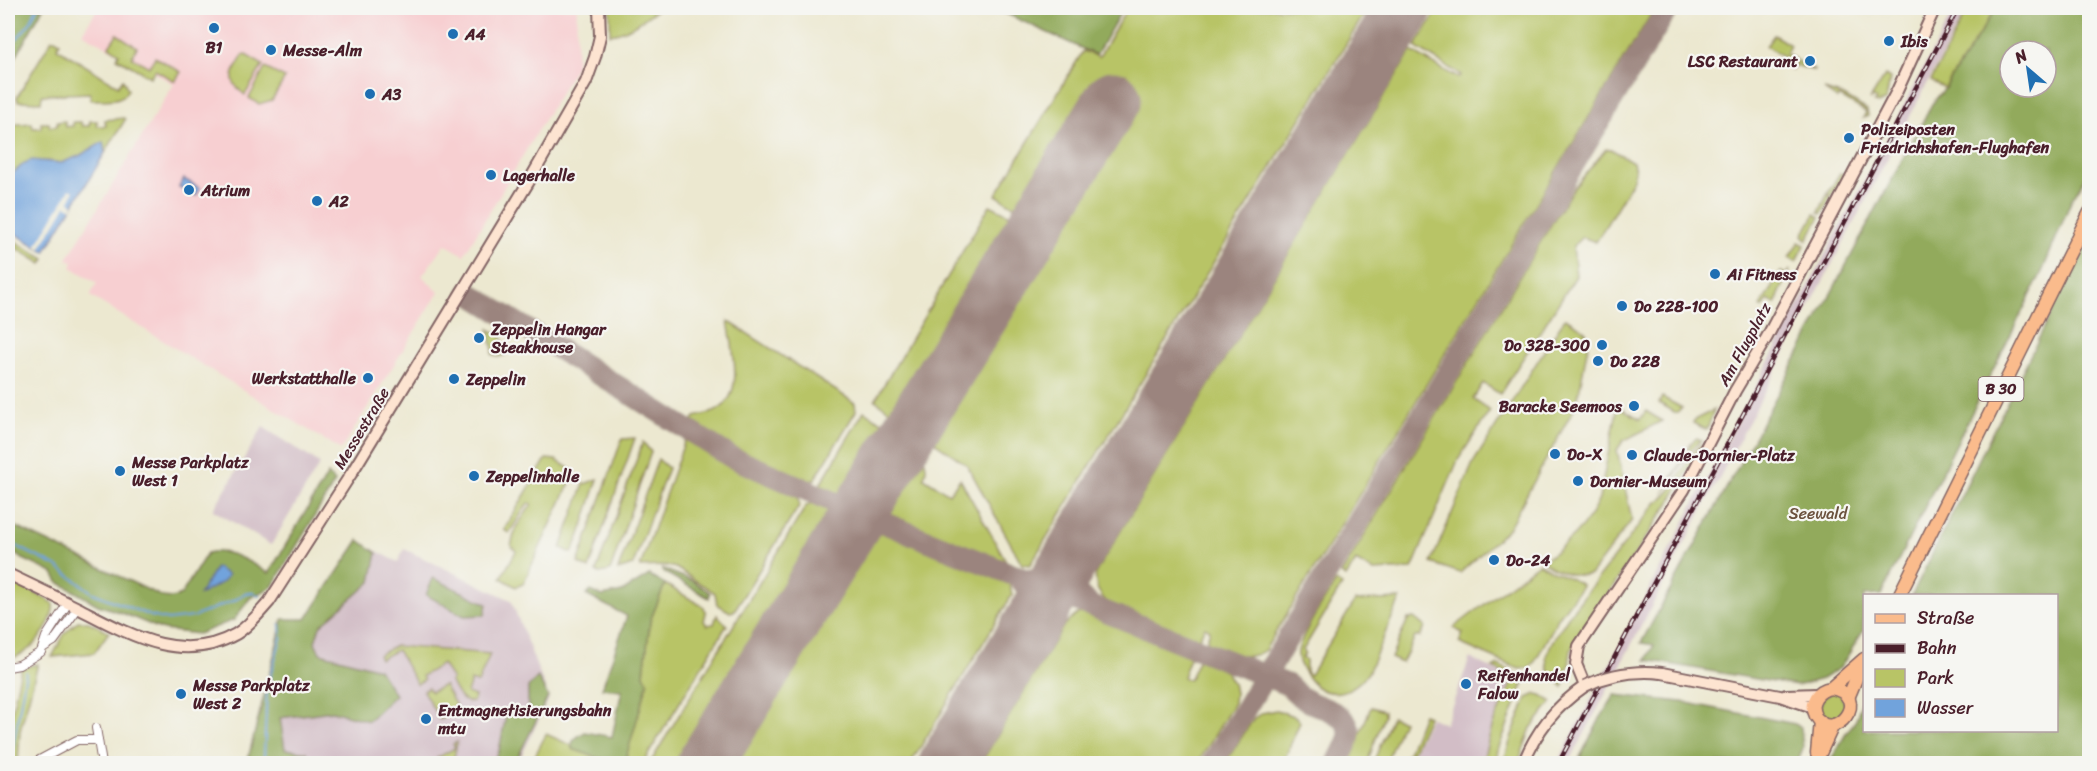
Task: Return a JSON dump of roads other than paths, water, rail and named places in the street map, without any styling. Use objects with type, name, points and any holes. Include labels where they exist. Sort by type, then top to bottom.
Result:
[{"type":"main road","name":"B 30","points":[[1900,594],[2090,212]]},
{"type":"main road","points":[[1831,688],[1863,660]]},
{"type":"main road","points":[[1848,698],[1839,689],[1825,689],[1817,694],[1813,707],[1815,715],[1820,721],[1833,725],[1847,717],[1850,709],[1848,698],[1863,661]]},
{"type":"main road","points":[[1816,762],[1820,721]]},
{"type":"main road","points":[[1816,762],[1833,725]]},
{"type":"street","name":"Messestraße","points":[[8,574],[111,626],[153,643],[182,647],[209,645],[236,634],[253,621],[269,602],[345,483],[528,183],[586,82],[600,36],[599,8]]},
{"type":"street","name":"Am Flugplatz","points":[[1585,686],[1576,664],[1579,646],[1684,490],[1735,391],[1767,337],[1898,92],[1935,8]]},
{"type":"street","points":[[8,667],[20,665],[54,641],[73,605]]},
{"type":"street","points":[[1524,764],[1534,738],[1546,720],[1567,699],[1601,678],[1631,671],[1662,673],[1780,696],[1813,707]]},
{"type":"street","points":[[1780,696],[1817,694]]},
{"type":"street","points":[[96,728],[102,764]]},
{"type":"street","points":[[32,764],[77,740],[98,740]]},
{"type":"water","points":[[103,142],[105,153],[45,252],[8,229],[8,177],[32,160],[61,163]]},
{"type":"water","points":[[184,179],[200,188],[196,196],[179,187]]},
{"type":"water","points":[[216,567],[228,575],[223,582],[199,595]]},
{"type":"waterway","points":[[8,49],[30,23],[37,8]]},
{"type":"waterway","points":[[8,542],[56,566],[93,593],[151,616],[168,620],[193,617],[237,599],[245,593],[259,596]]},
{"type":"waterway","points":[[261,764],[264,757],[267,687],[281,638],[280,624]]},
{"type":"waterway","points":[[10,764],[26,672]]},
{"type":"railway","points":[[1558,764],[1958,8]]},
{"type":"place","name":"B1","points":[[214,28]]},
{"type":"place","name":"A4","points":[[453,34]]},
{"type":"place","name":"Ibis","points":[[1889,41]]},
{"type":"place","name":"Messe-Alm","points":[[271,50]]},
{"type":"place","name":"LSC Restaurant","points":[[1810,61]]},
{"type":"place","name":"A3","points":[[370,94]]},
{"type":"place","name":"Polizeiposten Friedrichshafen-Flughafen","points":[[1849,138]]},
{"type":"place","name":"Lagerhalle","points":[[491,175]]},
{"type":"place","name":"Atrium","points":[[189,190]]},
{"type":"place","name":"A2","points":[[317,201]]},
{"type":"place","name":"Ai Fitness","points":[[1715,274]]},
{"type":"place","name":"Do 228-100","points":[[1622,306]]},
{"type":"place","name":"Zeppelin Hangar Steakhouse","points":[[479,338]]},
{"type":"place","name":"Do 328-300","points":[[1602,345]]},
{"type":"place","name":"Do 228","points":[[1598,361]]},
{"type":"place","name":"Werkstatthalle","points":[[368,378]]},
{"type":"place","name":"Zeppelin","points":[[454,379]]},
{"type":"place","name":"Baracke Seemoos","points":[[1634,406]]},
{"type":"place","name":"Do-X","points":[[1555,454]]},
{"type":"place","name":"Claude-Dornier-Platz","points":[[1632,455]]},
{"type":"place","name":"Messe Parkplatz West 1","points":[[120,471]]},
{"type":"place","name":"Zeppelinhalle","points":[[474,476]]},
{"type":"place","name":"Dornier-Museum","points":[[1578,481]]},
{"type":"place","name":"Do-24","points":[[1494,560]]},
{"type":"place","name":"Reifenhandel Falow","points":[[1466,684]]},
{"type":"place","name":"Messe Parkplatz West 2","points":[[181,694]]},
{"type":"place","name":"Entmagnetisierungsbahn mtu","points":[[426,719]]},
{"type":"park label","name":"Seewald","points":[[1818,513]]}]
